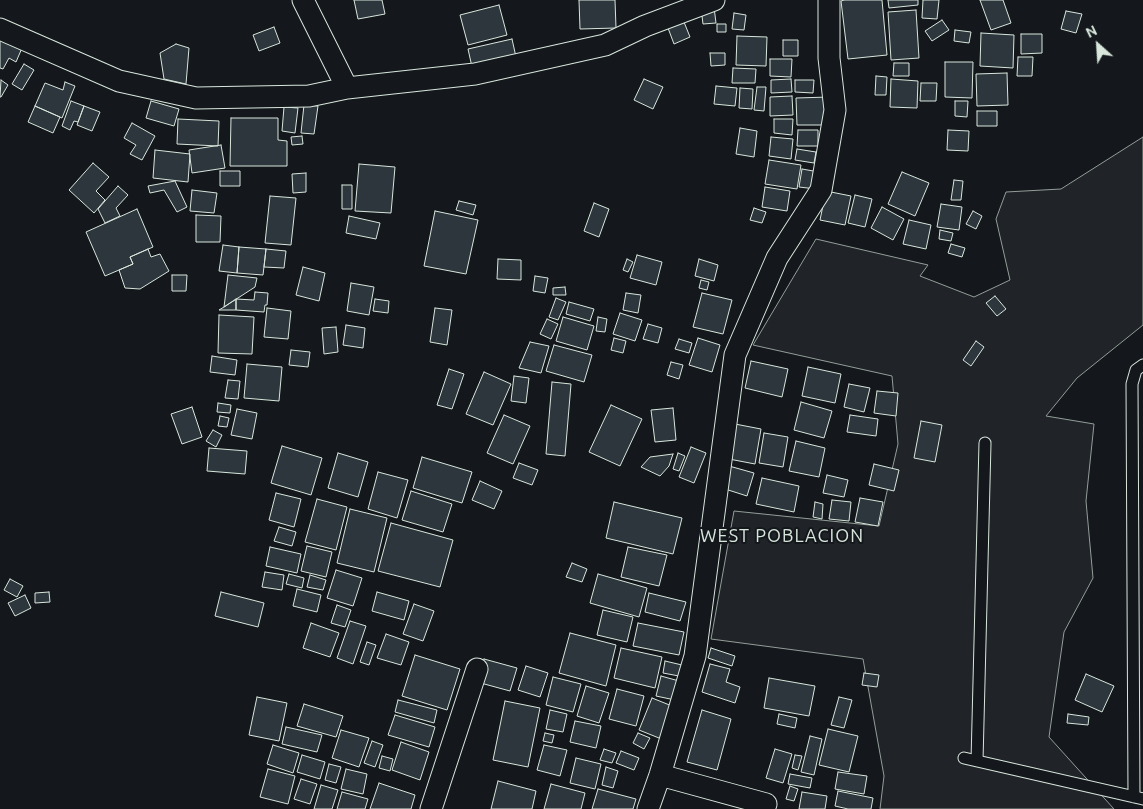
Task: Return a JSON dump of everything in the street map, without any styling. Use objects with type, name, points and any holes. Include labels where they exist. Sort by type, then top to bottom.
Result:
[{"type":"street","points":[[303,0],[346,88]]},
{"type":"street","points":[[0,29],[119,82],[196,98],[309,96],[346,88],[475,74],[605,45],[645,26],[714,0]]},
{"type":"street","points":[[648,809],[695,656],[735,355],[776,258],[821,190],[835,110],[829,58],[829,0]]},
{"type":"street","points":[[431,809],[477,669]]},
{"type":"street","points":[[660,775],[766,804]]},
{"type":"lane","points":[[964,758],[1138,798],[1132,384],[1136,370],[1143,365]]},
{"type":"lane","points":[[977,761],[985,443]]},
{"type":"shaded area","points":[[1143,137],[1143,325],[1077,378],[1046,416],[1094,424],[1086,501],[1093,578],[1064,632],[1049,737],[1114,809],[880,809],[884,776],[863,659],[711,639],[734,511],[879,526],[898,444],[892,376],[753,345],[816,239],[928,265],[920,276],[974,297],[1010,280],[996,219],[1006,192],[1061,189]]},
{"type":"building","points":[[354,0],[382,0],[385,14],[358,19]]},
{"type":"building","points":[[579,0],[615,0],[616,28],[580,29]]},
{"type":"building","points":[[882,0],[887,55],[848,59],[841,1]]},
{"type":"building","points":[[888,0],[918,0],[918,5],[889,8]]},
{"type":"building","points":[[923,0],[939,0],[937,19],[922,18]]},
{"type":"building","points":[[980,0],[1003,0],[1011,23],[991,30]]},
{"type":"building","points":[[499,5],[507,35],[468,45],[460,15]]},
{"type":"building","points":[[714,7],[716,23],[703,24],[701,8]]},
{"type":"building","points":[[916,10],[919,58],[891,60],[888,12]]},
{"type":"building","points":[[1066,11],[1082,14],[1076,33],[1061,29]]},
{"type":"building","points":[[734,13],[746,15],[744,30],[732,29]]},
{"type":"building","points":[[942,20],[949,30],[932,41],[925,31]]},
{"type":"building","points":[[684,22],[690,37],[674,44],[668,28]]},
{"type":"building","points":[[717,24],[726,24],[726,32],[717,32]]},
{"type":"building","points":[[274,27],[280,43],[259,51],[253,35]]},
{"type":"building","points":[[955,30],[971,32],[969,43],[954,41]]},
{"type":"building","points":[[981,33],[1014,35],[1013,68],[980,66]]},
{"type":"building","points":[[1021,34],[1042,34],[1042,53],[1021,54]]},
{"type":"building","points":[[737,36],[767,37],[766,66],[736,65]]},
{"type":"building","points":[[0,38],[22,48],[16,62],[9,58],[3,69],[0,68]]},
{"type":"building","points":[[512,39],[516,57],[472,67],[468,49]]},
{"type":"building","points":[[783,40],[798,40],[798,56],[783,56]]},
{"type":"building","points":[[176,44],[189,48],[186,84],[164,79],[160,53]]},
{"type":"building","points":[[710,53],[725,53],[725,65],[711,66]]},
{"type":"building","points":[[1018,57],[1033,57],[1032,76],[1017,76]]},
{"type":"building","points":[[770,59],[792,59],[791,77],[770,76]]},
{"type":"building","points":[[945,62],[973,62],[972,98],[945,97]]},
{"type":"building","points":[[894,63],[909,63],[909,76],[893,76]]},
{"type":"building","points":[[24,64],[34,70],[22,90],[12,84]]},
{"type":"building","points":[[733,68],[756,69],[755,83],[732,83]]},
{"type":"building","points":[[1007,73],[1008,105],[977,106],[976,74]]},
{"type":"building","points":[[876,76],[887,77],[886,95],[875,95]]},
{"type":"building","points":[[644,79],[663,87],[653,109],[634,100]]},
{"type":"building","points":[[791,79],[792,92],[771,93],[771,80]]},
{"type":"building","points":[[891,79],[918,81],[917,108],[890,107]]},
{"type":"building","points":[[1,80],[8,85],[0,97]]},
{"type":"building","points":[[795,80],[814,80],[813,93],[795,92]]},
{"type":"building","points":[[65,82],[75,86],[62,118],[35,106],[45,83],[63,90]]},
{"type":"building","points":[[921,83],[937,83],[936,101],[920,101]]},
{"type":"building","points":[[716,86],[737,88],[735,106],[714,104]]},
{"type":"building","points":[[757,87],[766,87],[764,111],[754,110]]},
{"type":"building","points":[[740,88],[753,89],[752,109],[739,108]]},
{"type":"building","points":[[792,96],[793,115],[770,116],[770,97]]},
{"type":"building","points":[[829,97],[830,125],[797,125],[796,98]]},
{"type":"building","points":[[71,101],[84,106],[78,122],[74,121],[70,130],[62,126]]},
{"type":"building","points":[[151,101],[179,109],[174,126],[146,118]]},
{"type":"building","points":[[955,101],[968,101],[967,117],[955,116]]},
{"type":"building","points":[[304,105],[318,106],[314,134],[301,133]]},
{"type":"building","points":[[35,106],[60,117],[53,133],[28,122]]},
{"type":"building","points":[[84,106],[100,112],[92,131],[77,125]]},
{"type":"building","points":[[284,107],[298,108],[295,133],[282,131]]},
{"type":"building","points":[[977,111],[997,111],[997,126],[977,126]]},
{"type":"building","points":[[231,118],[278,118],[278,140],[287,141],[287,166],[230,166]]},
{"type":"building","points":[[178,119],[219,121],[218,146],[177,144]]},
{"type":"building","points":[[774,119],[793,119],[792,135],[774,133]]},
{"type":"building","points":[[132,123],[155,136],[142,160],[130,154],[136,145],[124,138]]},
{"type":"building","points":[[740,128],[757,131],[754,157],[736,154]]},
{"type":"building","points":[[798,130],[818,130],[818,146],[797,146]]},
{"type":"building","points":[[948,130],[969,131],[968,151],[947,150]]},
{"type":"building","points":[[302,136],[303,144],[292,145],[291,137]]},
{"type":"building","points":[[771,137],[793,139],[791,159],[769,156]]},
{"type":"building","points":[[221,145],[225,168],[192,173],[189,150]]},
{"type":"building","points":[[797,149],[816,152],[814,163],[795,160]]},
{"type":"building","points":[[155,150],[190,154],[188,182],[153,178]]},
{"type":"building","points":[[769,160],[801,165],[797,189],[765,184]]},
{"type":"building","points":[[93,163],[109,177],[96,191],[105,200],[94,213],[69,190]]},
{"type":"building","points":[[359,164],[395,167],[391,213],[355,211]]},
{"type":"building","points":[[802,169],[819,172],[816,189],[799,187]]},
{"type":"building","points":[[220,171],[240,171],[240,186],[220,186]]},
{"type":"building","points":[[902,172],[929,183],[915,216],[888,204]]},
{"type":"building","points":[[306,173],[306,192],[293,193],[292,174]]},
{"type":"building","points":[[954,180],[963,181],[961,200],[951,200]]},
{"type":"building","points":[[175,181],[187,207],[177,212],[164,190],[150,193],[148,186]]},
{"type":"building","points":[[342,185],[352,185],[352,209],[342,209]]},
{"type":"building","points":[[118,186],[128,195],[116,208],[120,216],[105,223],[98,209]]},
{"type":"building","points":[[765,187],[790,191],[787,211],[762,207]]},
{"type":"building","points":[[192,190],[217,193],[214,213],[190,211]]},
{"type":"building","points":[[826,191],[851,196],[845,225],[820,220]]},
{"type":"building","points":[[855,195],[872,199],[865,227],[848,223]]},
{"type":"building","points":[[270,196],[296,198],[291,245],[265,243]]},
{"type":"building","points":[[459,201],[476,205],[473,215],[456,210]]},
{"type":"building","points":[[594,203],[609,209],[599,237],[584,231]]},
{"type":"building","points":[[941,204],[962,207],[959,230],[937,227]]},
{"type":"building","points":[[882,207],[904,219],[893,240],[871,228]]},
{"type":"building","points":[[754,208],[766,212],[762,223],[750,220]]},
{"type":"building","points":[[137,209],[153,247],[130,257],[133,264],[105,276],[86,232]]},
{"type":"building","points":[[435,211],[478,220],[466,274],[424,266]]},
{"type":"building","points":[[973,211],[982,216],[976,229],[966,224]]},
{"type":"building","points":[[196,215],[221,216],[220,242],[196,242]]},
{"type":"building","points":[[349,216],[380,223],[376,239],[346,233]]},
{"type":"building","points":[[909,220],[931,225],[926,249],[903,244]]},
{"type":"building","points":[[940,230],[953,233],[951,241],[939,239]]},
{"type":"building","points":[[951,244],[965,248],[962,257],[948,253]]},
{"type":"building","points":[[223,245],[239,247],[237,273],[219,271]]},
{"type":"building","points":[[239,247],[266,249],[263,275],[237,273]]},
{"type":"building","points":[[148,249],[151,257],[160,254],[169,271],[140,289],[125,288],[119,270],[133,264],[130,257]]},
{"type":"building","points":[[266,249],[286,251],[284,268],[264,267]]},
{"type":"building","points":[[637,255],[662,262],[656,285],[630,278]]},
{"type":"building","points":[[498,259],[521,260],[521,280],[497,279]]},
{"type":"building","points":[[627,259],[633,262],[628,272],[623,270]]},
{"type":"building","points":[[699,259],[718,265],[714,281],[695,276]]},
{"type":"building","points":[[303,267],[325,273],[319,301],[296,295]]},
{"type":"building","points":[[172,275],[187,275],[186,291],[172,291]]},
{"type":"building","points":[[228,275],[257,278],[255,287],[224,307]]},
{"type":"building","points":[[535,276],[548,278],[545,293],[533,291]]},
{"type":"building","points":[[701,280],[709,282],[707,290],[699,288]]},
{"type":"building","points":[[351,283],[374,287],[369,315],[347,311]]},
{"type":"building","points":[[565,287],[566,295],[553,295],[553,288]]},
{"type":"building","points":[[255,292],[268,293],[264,312],[236,310],[236,299],[254,300]]},
{"type":"building","points":[[626,293],[641,295],[638,313],[623,310]]},
{"type":"building","points":[[702,293],[732,300],[723,334],[693,327]]},
{"type":"building","points":[[995,296],[1006,309],[997,316],[986,303]]},
{"type":"building","points":[[556,298],[566,302],[558,320],[549,317]]},
{"type":"building","points":[[236,299],[236,310],[219,310],[224,307]]},
{"type":"building","points":[[375,299],[389,301],[388,313],[373,311]]},
{"type":"building","points":[[569,302],[594,309],[590,321],[566,314]]},
{"type":"building","points":[[267,308],[291,311],[288,339],[264,337]]},
{"type":"building","points":[[435,308],[452,310],[447,345],[430,342]]},
{"type":"building","points":[[620,313],[642,320],[635,341],[613,334]]},
{"type":"building","points":[[219,315],[254,317],[252,354],[218,353]]},
{"type":"building","points":[[563,317],[594,326],[587,350],[556,341]]},
{"type":"building","points":[[598,317],[607,319],[605,332],[596,331]]},
{"type":"building","points":[[547,319],[558,324],[551,339],[540,334]]},
{"type":"building","points":[[648,324],[662,328],[658,343],[643,339]]},
{"type":"building","points":[[346,325],[365,328],[363,348],[343,345]]},
{"type":"building","points":[[336,327],[338,352],[324,354],[322,328]]},
{"type":"building","points":[[614,338],[626,341],[623,353],[611,350]]},
{"type":"building","points":[[698,338],[720,345],[712,372],[689,365]]},
{"type":"building","points":[[679,339],[692,343],[689,353],[675,349]]},
{"type":"building","points":[[976,341],[984,347],[971,366],[963,360]]},
{"type":"building","points":[[530,342],[549,346],[541,373],[519,368]]},
{"type":"building","points":[[554,345],[592,355],[584,382],[546,371]]},
{"type":"building","points":[[291,350],[310,352],[308,367],[289,365]]},
{"type":"building","points":[[212,356],[237,360],[235,375],[210,372]]},
{"type":"building","points":[[751,361],[788,369],[782,397],[745,388]]},
{"type":"building","points":[[671,362],[683,365],[679,379],[667,375]]},
{"type":"building","points":[[247,364],[282,367],[279,401],[244,398]]},
{"type":"building","points":[[808,367],[841,374],[835,403],[802,396]]},
{"type":"building","points":[[449,369],[464,374],[452,409],[437,405]]},
{"type":"building","points":[[484,372],[511,384],[493,425],[466,414]]},
{"type":"building","points":[[514,376],[529,378],[526,403],[511,401]]},
{"type":"building","points":[[228,380],[240,381],[238,399],[225,398]]},
{"type":"building","points":[[552,382],[571,384],[565,456],[546,454]]},
{"type":"building","points":[[849,384],[870,388],[864,412],[844,407]]},
{"type":"building","points":[[877,391],[898,393],[896,416],[874,413]]},
{"type":"building","points":[[801,402],[832,411],[824,438],[794,430]]},
{"type":"building","points":[[218,403],[231,405],[230,413],[217,412]]},
{"type":"building","points":[[611,405],[642,419],[620,466],[589,452]]},
{"type":"building","points":[[192,407],[202,437],[182,444],[171,414]]},
{"type":"building","points":[[673,408],[676,440],[655,442],[651,410]]},
{"type":"building","points":[[237,409],[257,413],[252,439],[231,435]]},
{"type":"building","points":[[504,415],[530,426],[513,464],[487,453]]},
{"type":"building","points":[[850,415],[878,419],[876,436],[847,432]]},
{"type":"building","points":[[220,416],[229,418],[227,427],[218,426]]},
{"type":"building","points":[[921,421],[942,425],[935,462],[914,458]]},
{"type":"building","points":[[735,424],[761,429],[755,464],[729,459]]},
{"type":"building","points":[[213,430],[222,435],[216,447],[206,441]]},
{"type":"building","points":[[764,433],[788,437],[783,467],[759,463]]},
{"type":"building","points":[[796,441],[825,448],[819,477],[789,471]]},
{"type":"building","points":[[282,446],[322,458],[311,495],[271,483]]},
{"type":"building","points":[[691,447],[706,453],[694,483],[679,477]]},
{"type":"building","points":[[209,448],[247,451],[245,474],[207,471]]},
{"type":"building","points":[[338,453],[368,462],[358,497],[328,488]]},
{"type":"building","points":[[678,453],[685,456],[679,471],[673,469]]},
{"type":"building","points":[[673,454],[669,466],[660,476],[641,467],[650,457]]},
{"type":"building","points":[[422,457],[472,472],[462,503],[413,488]]},
{"type":"building","points":[[519,463],[538,470],[532,485],[513,478]]},
{"type":"building","points":[[874,464],[899,470],[894,491],[869,485]]},
{"type":"building","points":[[729,466],[754,473],[747,496],[722,488]]},
{"type":"building","points":[[378,472],[408,480],[397,518],[368,509]]},
{"type":"building","points":[[827,475],[848,480],[844,497],[823,493]]},
{"type":"building","points":[[762,478],[799,486],[794,512],[756,504]]},
{"type":"building","points":[[480,481],[502,491],[494,509],[472,500]]},
{"type":"building","points":[[411,491],[452,504],[443,532],[402,520]]},
{"type":"building","points":[[276,493],[301,499],[294,527],[269,520]]},
{"type":"building","points":[[860,498],[883,502],[878,526],[855,522]]},
{"type":"building","points":[[317,499],[347,507],[336,550],[305,542]]},
{"type":"building","points":[[832,500],[851,502],[849,521],[829,519]]},
{"type":"building","points":[[614,502],[682,518],[673,554],[606,538]]},
{"type":"building","points":[[815,502],[823,504],[822,519],[813,517]]},
{"type":"building","points":[[350,509],[387,518],[374,572],[337,563]]},
{"type":"building","points":[[391,523],[453,540],[440,587],[378,571]]},
{"type":"building","points":[[279,527],[296,532],[292,546],[274,541]]},
{"type":"building","points":[[307,546],[332,552],[326,577],[301,571]]},
{"type":"building","points":[[270,547],[301,554],[297,573],[266,566]]},
{"type":"building","points":[[628,547],[667,555],[659,586],[621,577]]},
{"type":"building","points":[[572,563],[587,569],[582,582],[566,577]]},
{"type":"building","points":[[336,570],[362,578],[353,606],[327,598]]},
{"type":"building","points":[[265,572],[284,575],[282,590],[262,587]]},
{"type":"building","points":[[289,574],[304,578],[302,588],[286,584]]},
{"type":"building","points":[[598,574],[647,588],[639,617],[590,603]]},
{"type":"building","points":[[310,575],[326,580],[323,590],[307,587]]},
{"type":"building","points":[[10,579],[23,586],[17,597],[4,590]]},
{"type":"building","points":[[297,589],[321,595],[317,612],[293,606]]},
{"type":"building","points":[[49,592],[50,602],[35,603],[35,593]]},
{"type":"building","points":[[221,592],[264,603],[258,627],[215,616]]},
{"type":"building","points":[[377,592],[409,601],[404,620],[372,611]]},
{"type":"building","points":[[649,593],[686,602],[680,621],[645,612]]},
{"type":"building","points":[[25,595],[31,608],[15,616],[8,603]]},
{"type":"building","points":[[414,604],[434,611],[423,641],[403,634]]},
{"type":"building","points":[[337,605],[351,610],[345,627],[331,623]]},
{"type":"building","points":[[603,610],[633,617],[627,642],[597,635]]},
{"type":"building","points":[[350,621],[366,626],[353,664],[337,658]]},
{"type":"building","points":[[311,623],[339,633],[330,657],[303,648]]},
{"type":"building","points":[[638,623],[684,632],[679,655],[633,646]]},
{"type":"building","points":[[570,633],[616,645],[606,686],[559,673]]},
{"type":"building","points":[[386,634],[409,642],[401,665],[377,658]]},
{"type":"building","points":[[367,642],[376,645],[369,665],[360,662]]},
{"type":"building","points":[[621,648],[662,657],[655,688],[614,678]]},
{"type":"building","points":[[711,648],[735,656],[732,666],[708,658]]},
{"type":"building","points":[[415,655],[460,669],[447,710],[402,696]]},
{"type":"building","points":[[484,659],[517,668],[510,691],[477,682]]},
{"type":"building","points":[[665,661],[682,665],[679,676],[663,673]]},
{"type":"building","points":[[710,664],[730,669],[726,682],[740,687],[735,703],[702,692]]},
{"type":"building","points":[[526,666],[548,673],[540,697],[518,690]]},
{"type":"building","points":[[864,673],[879,675],[877,687],[862,685]]},
{"type":"building","points":[[1086,674],[1114,686],[1102,712],[1075,700]]},
{"type":"building","points":[[661,676],[679,681],[675,700],[656,696]]},
{"type":"building","points":[[553,677],[581,684],[573,712],[546,705]]},
{"type":"building","points":[[769,678],[815,686],[809,716],[764,708]]},
{"type":"building","points":[[586,686],[609,693],[599,723],[577,716]]},
{"type":"building","points":[[617,689],[644,696],[636,726],[609,719]]},
{"type":"building","points":[[257,697],[287,703],[279,741],[249,735]]},
{"type":"building","points":[[839,697],[852,700],[844,728],[831,725]]},
{"type":"building","points":[[652,698],[677,708],[664,740],[639,730]]},
{"type":"building","points":[[398,700],[437,710],[434,723],[395,712]]},
{"type":"building","points":[[505,701],[540,708],[528,767],[493,760]]},
{"type":"building","points":[[304,704],[343,716],[336,737],[297,726]]},
{"type":"building","points":[[550,710],[567,714],[563,732],[546,729]]},
{"type":"building","points":[[702,710],[731,719],[717,770],[687,762]]},
{"type":"building","points":[[779,714],[797,718],[795,728],[777,724]]},
{"type":"building","points":[[1068,714],[1089,717],[1088,725],[1067,723]]},
{"type":"building","points":[[395,715],[435,727],[429,747],[388,735]]},
{"type":"building","points":[[575,721],[601,726],[596,748],[570,742]]},
{"type":"building","points":[[286,727],[322,735],[317,752],[282,744]]},
{"type":"building","points":[[828,729],[858,736],[849,772],[819,765]]},
{"type":"building","points":[[341,730],[369,738],[359,767],[332,758]]},
{"type":"building","points":[[545,733],[554,735],[552,743],[543,741]]},
{"type":"building","points":[[638,733],[650,738],[644,749],[633,743]]},
{"type":"building","points":[[810,736],[822,739],[814,775],[801,772]]},
{"type":"building","points":[[372,741],[383,745],[375,767],[364,763]]},
{"type":"building","points":[[401,742],[429,752],[420,780],[392,770]]},
{"type":"building","points":[[273,745],[299,753],[293,773],[267,764]]},
{"type":"building","points":[[544,745],[567,750],[560,776],[537,770]]},
{"type":"building","points":[[604,749],[616,753],[612,763],[600,760]]},
{"type":"building","points":[[775,749],[792,754],[783,783],[766,778]]},
{"type":"building","points":[[621,751],[639,758],[634,770],[616,763]]},
{"type":"building","points":[[302,755],[325,762],[320,779],[297,772]]},
{"type":"building","points":[[795,755],[802,756],[798,770],[792,768]]},
{"type":"building","points":[[382,756],[393,759],[390,771],[379,768]]},
{"type":"building","points":[[576,758],[601,764],[595,789],[570,783]]},
{"type":"building","points":[[329,764],[341,767],[336,783],[325,780]]},
{"type":"building","points":[[606,767],[618,771],[613,788],[602,785]]},
{"type":"building","points":[[268,769],[295,776],[288,804],[260,797]]},
{"type":"building","points":[[346,769],[367,774],[363,794],[341,789]]},
{"type":"building","points":[[838,772],[867,776],[864,794],[835,789]]},
{"type":"building","points":[[790,774],[812,778],[810,788],[788,784]]},
{"type":"building","points":[[301,779],[317,784],[310,804],[294,799]]},
{"type":"building","points":[[498,781],[536,791],[532,809],[491,809]]},
{"type":"building","points":[[379,783],[415,795],[411,809],[370,809]]},
{"type":"building","points":[[551,784],[585,793],[581,809],[544,809]]},
{"type":"building","points":[[321,785],[338,790],[332,809],[314,809]]},
{"type":"building","points":[[790,786],[798,789],[794,801],[786,799]]},
{"type":"building","points":[[598,789],[636,799],[633,809],[592,809]]},
{"type":"building","points":[[838,791],[873,798],[871,809],[848,809],[835,806]]},
{"type":"building","points":[[342,792],[368,799],[365,809],[337,809]]},
{"type":"building","points":[[802,792],[827,796],[825,809],[799,809]]},
{"type":"district","name":"WEST POBLACION","points":[[782,536]]}]
